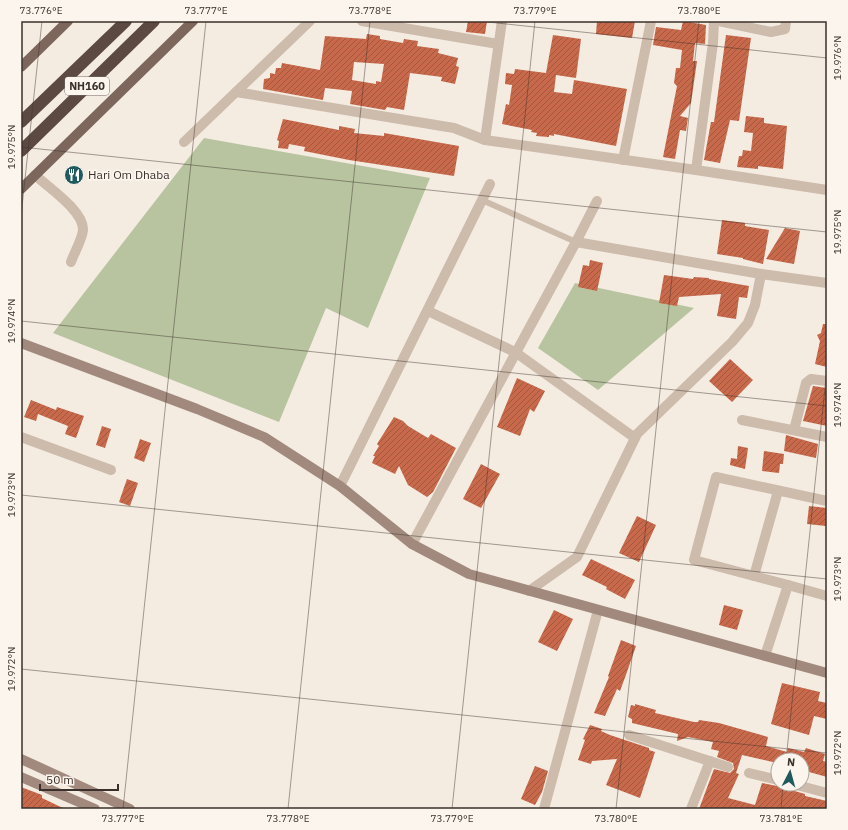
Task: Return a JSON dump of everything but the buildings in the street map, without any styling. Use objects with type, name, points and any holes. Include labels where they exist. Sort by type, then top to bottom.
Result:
[{"type":"highway","name":"NH160","points":[[21,122],[126,21]]},
{"type":"highway","name":"NH160","points":[[21,150],[154,21]]},
{"type":"main road","points":[[21,67],[68,21]]},
{"type":"main road","points":[[21,189],[193,21]]},
{"type":"street","points":[[184,142],[310,21]]},
{"type":"street","points":[[362,21],[498,44]]},
{"type":"street","points":[[485,140],[502,21]]},
{"type":"street","points":[[623,160],[651,21]]},
{"type":"street","points":[[696,170],[713,43],[714,21]]},
{"type":"street","points":[[719,21],[771,32],[785,29],[786,21]]},
{"type":"street","points":[[236,92],[454,128],[485,140],[827,190]]},
{"type":"street","points":[[35,176],[73,210],[81,221],[83,231],[71,262]]},
{"type":"street","points":[[340,486],[490,184]]},
{"type":"street","points":[[412,544],[597,201]]},
{"type":"street","points":[[576,242],[762,274],[827,283]]},
{"type":"street","points":[[529,591],[577,557],[637,434],[732,342],[748,323],[755,305],[762,274]]},
{"type":"street","points":[[428,311],[515,352],[635,438]]},
{"type":"street","points":[[21,343],[197,409],[264,437],[340,486],[412,544],[469,574],[827,673]]},
{"type":"street","points":[[794,430],[806,383],[811,379],[827,381]]},
{"type":"street","points":[[742,420],[827,437]]},
{"type":"street","points":[[21,436],[111,470]]},
{"type":"street","points":[[827,501],[716,477],[694,560],[827,596]]},
{"type":"street","points":[[754,576],[778,491]]},
{"type":"street","points":[[765,656],[788,585]]},
{"type":"street","points":[[544,809],[598,610]]},
{"type":"street","points":[[629,735],[728,767]]},
{"type":"street","points":[[21,759],[130,809]]},
{"type":"street","points":[[691,809],[710,761]]},
{"type":"street","points":[[749,773],[770,778]]},
{"type":"street","points":[[21,777],[95,809]]},
{"type":"street","points":[[810,788],[827,793]]},
{"type":"lane","points":[[482,200],[576,242]]},
{"type":"green space","points":[[204,138],[430,178],[368,328],[326,308],[279,422],[53,333]]},
{"type":"green space","points":[[575,283],[694,308],[598,390],[538,348]]},
{"type":"place","name":"Hari Om Dhaba","points":[[74,175]]}]
